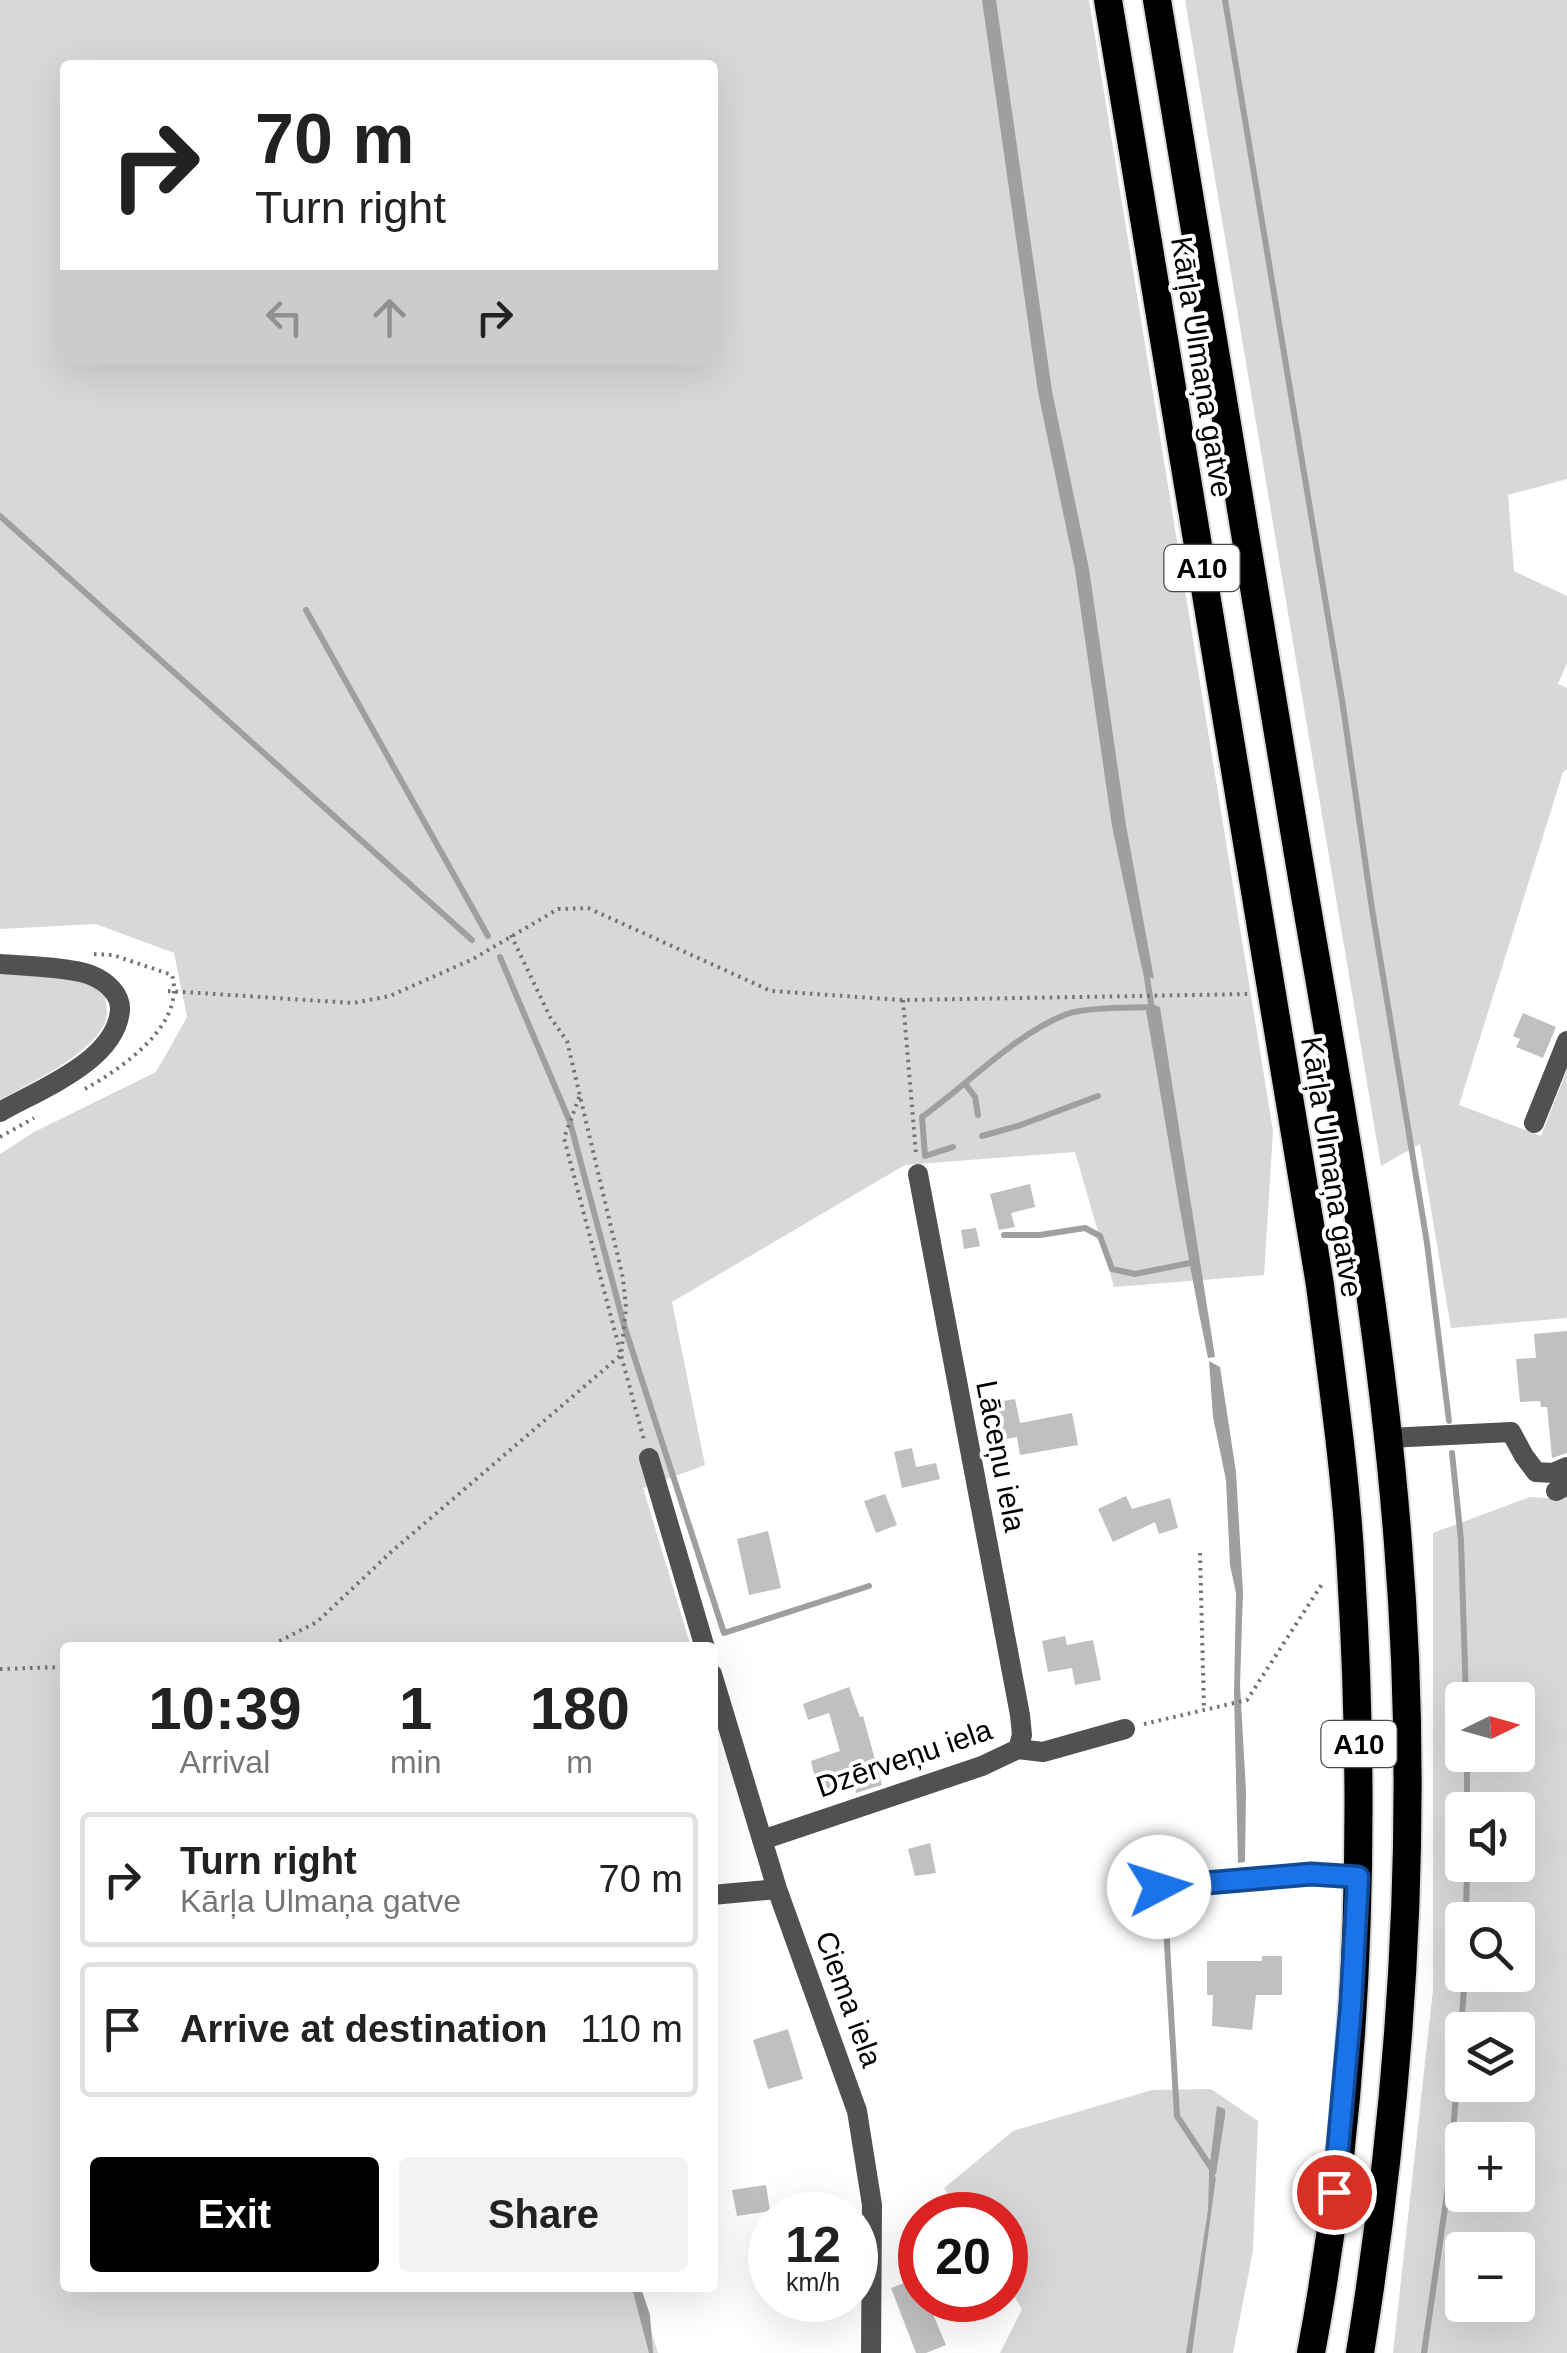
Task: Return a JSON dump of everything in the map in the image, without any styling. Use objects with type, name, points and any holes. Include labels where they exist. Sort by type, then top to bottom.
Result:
[{"type":"highway","name":"Kārļa Ulmaņa gatve","points":[[1108,0],[1320,1285],[1340,1437],[1359,1739],[1358,1877],[1339,2156],[1311,2353]]},
{"type":"highway","name":"Kārļa Ulmaņa gatve","points":[[1157,0],[1346,1132],[1388,1438],[1405,1650],[1407,1880],[1386,2167],[1360,2353]]},
{"type":"street","points":[[0,964],[92,975],[117,993],[120,1007],[115,1036],[99,1054],[0,1112]]},
{"type":"street","points":[[1534,1124],[1567,1041]]},
{"type":"street","name":"Lāceņu iela","points":[[918,1174],[1020,1715],[1022,1735],[1018,1749]]},
{"type":"street","points":[[1388,1438],[1511,1432],[1536,1472],[1554,1473],[1567,1467]]},
{"type":"street","points":[[649,1458],[703,1642]]},
{"type":"street","name":"Ciema iela","points":[[718,1692],[777,1889],[857,2111],[872,2205],[871,2353]]},
{"type":"street","name":"Dzērveņu iela","points":[[762,1840],[982,1766],[1018,1749],[1042,1752],[1125,1729]]},
{"type":"street","points":[[1159,1887],[1311,1874],[1358,1877]]},
{"type":"street","points":[[718,1894],[777,1889]]},
{"type":"path","points":[[168,991],[353,1002],[390,996],[473,959],[558,908],[588,908],[772,991],[903,1000],[1271,993]]},
{"type":"path","points":[[278,1642],[317,1622],[390,1553],[621,1355],[624,1287],[567,1041],[550,1017],[511,934]]},
{"type":"path","points":[[903,1000],[918,1174]]},
{"type":"path","points":[[580,1095],[564,1138],[649,1458]]},
{"type":"path","points":[[1200,1553],[1204,1709]]},
{"type":"path","points":[[1125,1729],[1247,1700],[1324,1581]]},
{"type":"path","points":[[0,1668],[60,1667]]},
{"type":"shaded area","points":[[0,0],[1089,0],[1273,1131],[1264,1275],[1114,1287],[1075,1152],[905,1165],[672,1302],[705,1465],[643,1488],[689,1642],[60,1642],[60,2292],[639,2292],[658,2353],[0,2353],[0,1154],[34,1132],[156,1072],[187,1017],[174,953],[96,924],[0,929]]},
{"type":"shaded area","points":[[982,0],[996,0],[1052,391],[1089,569],[1126,825],[1154,979],[1142,969],[1112,826],[1075,570],[1038,392]]},
{"type":"shaded area","points":[[1185,0],[1567,0],[1567,479],[1508,495],[1514,571],[1567,596],[1567,663],[1558,684],[1567,688],[1567,769],[1459,1105],[1541,1136],[1567,1070],[1567,1318],[1451,1328],[1420,1144],[1381,1166]]},
{"type":"shaded area","points":[[0,969],[88,981],[104,991],[107,1014],[103,1027],[79,1052],[0,1100]]},
{"type":"shaded area","points":[[1152,1004],[1160,1007],[1215,1357],[1208,1358],[1183,1228],[1146,1011]]},
{"type":"shaded area","points":[[1209,1361],[1220,1367],[1236,1472],[1243,1592],[1240,1685],[1246,1791],[1245,1862],[1238,1863],[1236,1593],[1230,1565],[1226,1480],[1213,1417]]},
{"type":"shaded area","points":[[1567,1495],[1567,2353],[1393,2353],[1433,1990],[1433,1533],[1530,1497],[1559,1499]]},
{"type":"shaded area","points":[[1211,2089],[1258,2121],[1253,2251],[1233,2353],[1000,2353],[1016,2322],[1028,2322],[1028,2192],[947,2192],[944,2188],[1013,2131],[1152,2090]]},
{"type":"shaded area","points":[[1217,2106],[1225,2109],[1225,2116],[1216,2174],[1209,2171]]},
{"type":"shaded area","points":[[1216,2177],[1192,2353],[1186,2353],[1208,2210],[1209,2178]]},
{"type":"shaded area","points":[[633,2292],[642,2292],[650,2315],[653,2353],[649,2353]]},
{"type":"building","points":[[1523,1013],[1556,1027],[1543,1058],[1516,1047],[1520,1039],[1513,1036]]},
{"type":"building","points":[[1030,1184],[1035,1207],[1011,1213],[1015,1227],[999,1230],[990,1194]]},
{"type":"building","points":[[976,1228],[980,1246],[964,1249],[961,1230]]},
{"type":"building","points":[[1567,1331],[1567,1453],[1552,1458],[1547,1407],[1541,1407],[1540,1401],[1520,1402],[1516,1359],[1536,1358],[1534,1334]]},
{"type":"building","points":[[1015,1399],[1020,1423],[1072,1413],[1078,1445],[1020,1455],[1017,1437],[986,1443],[980,1405]]},
{"type":"building","points":[[912,1448],[916,1467],[936,1463],[940,1479],[902,1488],[894,1452]]},
{"type":"building","points":[[885,1494],[897,1525],[876,1533],[864,1501]]},
{"type":"building","points":[[1126,1496],[1132,1509],[1170,1498],[1178,1528],[1159,1534],[1155,1522],[1113,1542],[1098,1509]]},
{"type":"building","points":[[768,1531],[781,1588],[749,1595],[737,1539]]},
{"type":"building","points":[[1065,1636],[1067,1645],[1093,1640],[1101,1680],[1075,1685],[1072,1668],[1048,1672],[1042,1641]]},
{"type":"building","points":[[849,1687],[860,1717],[863,1716],[882,1785],[856,1793],[855,1786],[820,1798],[811,1761],[840,1751],[829,1713],[808,1720],[803,1704]]},
{"type":"building","points":[[930,1843],[936,1873],[915,1876],[908,1849]]},
{"type":"building","points":[[1196,1853],[1196,1870],[1177,1872],[1176,1854]]},
{"type":"building","points":[[1262,1956],[1282,1956],[1282,1995],[1256,1995],[1252,2030],[1212,2026],[1213,1995],[1207,1995],[1207,1961],[1262,1961]]},
{"type":"building","points":[[788,2029],[803,2079],[768,2089],[753,2040]]},
{"type":"building","points":[[766,2185],[767,2192],[748,2192],[748,2214],[737,2216],[732,2190]]},
{"type":"building","points":[[898,2285],[898,2306],[891,2288]]},
{"type":"building","points":[[904,2322],[936,2322],[946,2345],[916,2353]]},
{"type":"waterway","points":[[1225,0],[1343,706],[1427,1243],[1449,1421]]},
{"type":"waterway","points":[[0,516],[472,940]]},
{"type":"waterway","points":[[306,610],[488,936]]},
{"type":"waterway","points":[[500,957],[570,1122],[624,1325],[724,1633],[869,1586]]},
{"type":"waterway","points":[[1146,972],[1152,1009]]},
{"type":"waterway","points":[[953,1147],[925,1156],[922,1117],[1010,1047],[1067,1014],[1152,1007]]},
{"type":"waterway","points":[[966,1085],[975,1097],[978,1115]]},
{"type":"waterway","points":[[982,1136],[1098,1096]]},
{"type":"waterway","points":[[1004,1235],[1040,1235],[1085,1228],[1100,1236],[1112,1269],[1135,1274],[1195,1262]]},
{"type":"waterway","points":[[1452,1453],[1461,1540],[1465,1682]]},
{"type":"waterway","points":[[1467,1772],[1467,1792]]},
{"type":"waterway","points":[[1466,1902],[1467,1882]]},
{"type":"waterway","points":[[1165,1909],[1177,2116],[1212,2169],[1212,2182]]},
{"type":"waterway","points":[[1424,2353],[1450,2173],[1464,1992]]},
{"type":"route","points":[[1159,1887],[1311,1874],[1358,1877],[1334,2192]]}]
